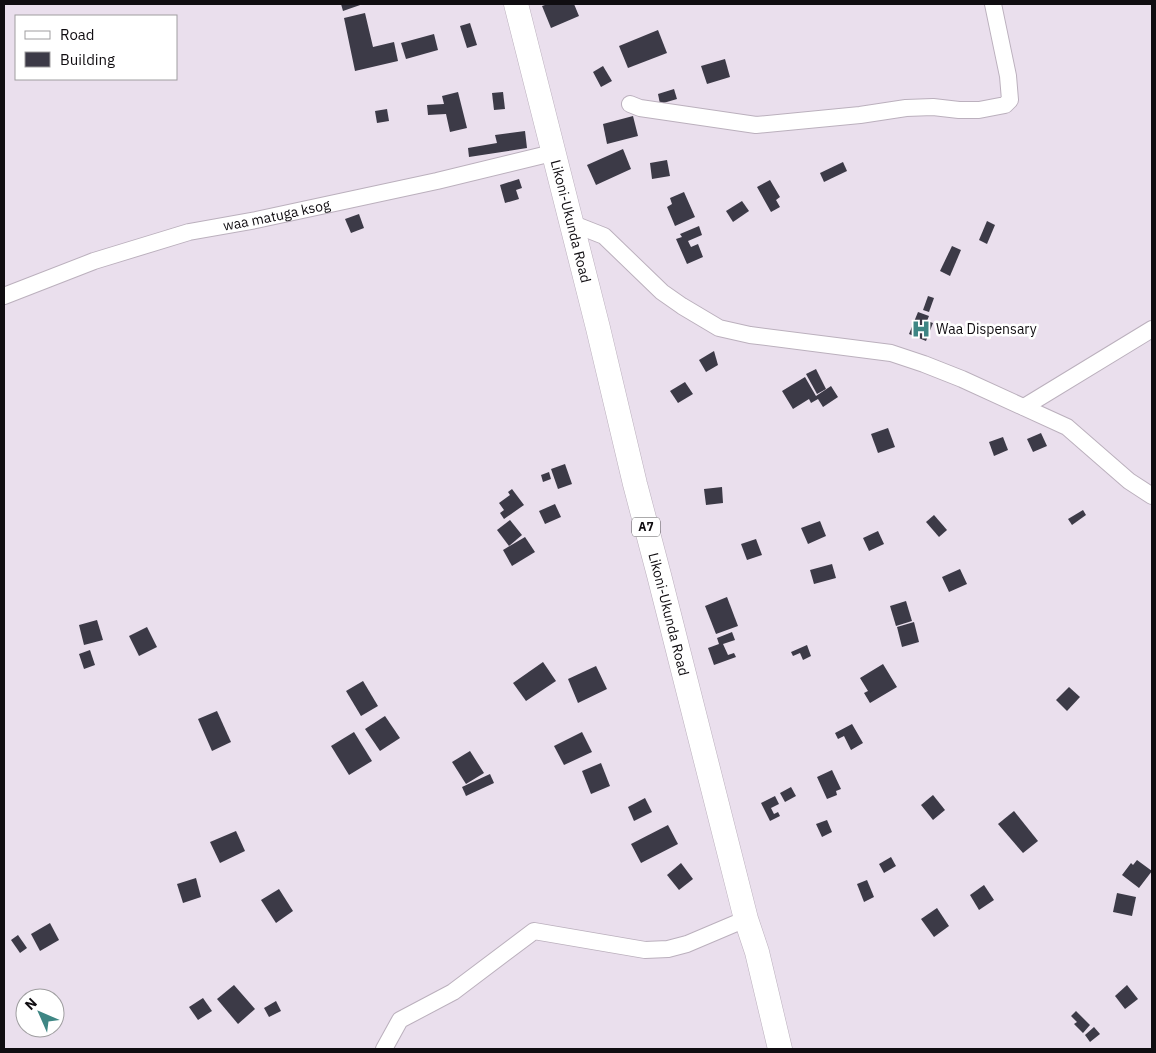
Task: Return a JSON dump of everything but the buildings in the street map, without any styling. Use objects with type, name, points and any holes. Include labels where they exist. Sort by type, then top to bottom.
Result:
[{"type":"highway","name":"Likoni-Ukunda Road","points":[[520,6],[634,484],[659,575],[709,779],[746,919],[757,952],[780,1049]]},
{"type":"street","points":[[630,104],[640,108],[756,125],[860,115],[906,108],[934,107],[980,110],[1005,105],[1010,100],[1008,76],[993,4]]},
{"type":"street","name":"waa matuga ksog","points":[[4,296],[94,261],[189,232],[256,220],[555,155]]},
{"type":"street","points":[[571,223],[604,236],[662,292],[719,328],[750,335],[891,353],[924,364],[1067,427],[1129,481],[1152,496]]},
{"type":"street","points":[[1024,407],[1152,329]]},
{"type":"street","points":[[384,1049],[400,1020],[453,992],[534,931],[645,950],[668,949],[687,944],[746,919]]},
{"type":"place","name":"Waa Dispensary","points":[[921,329]]}]
